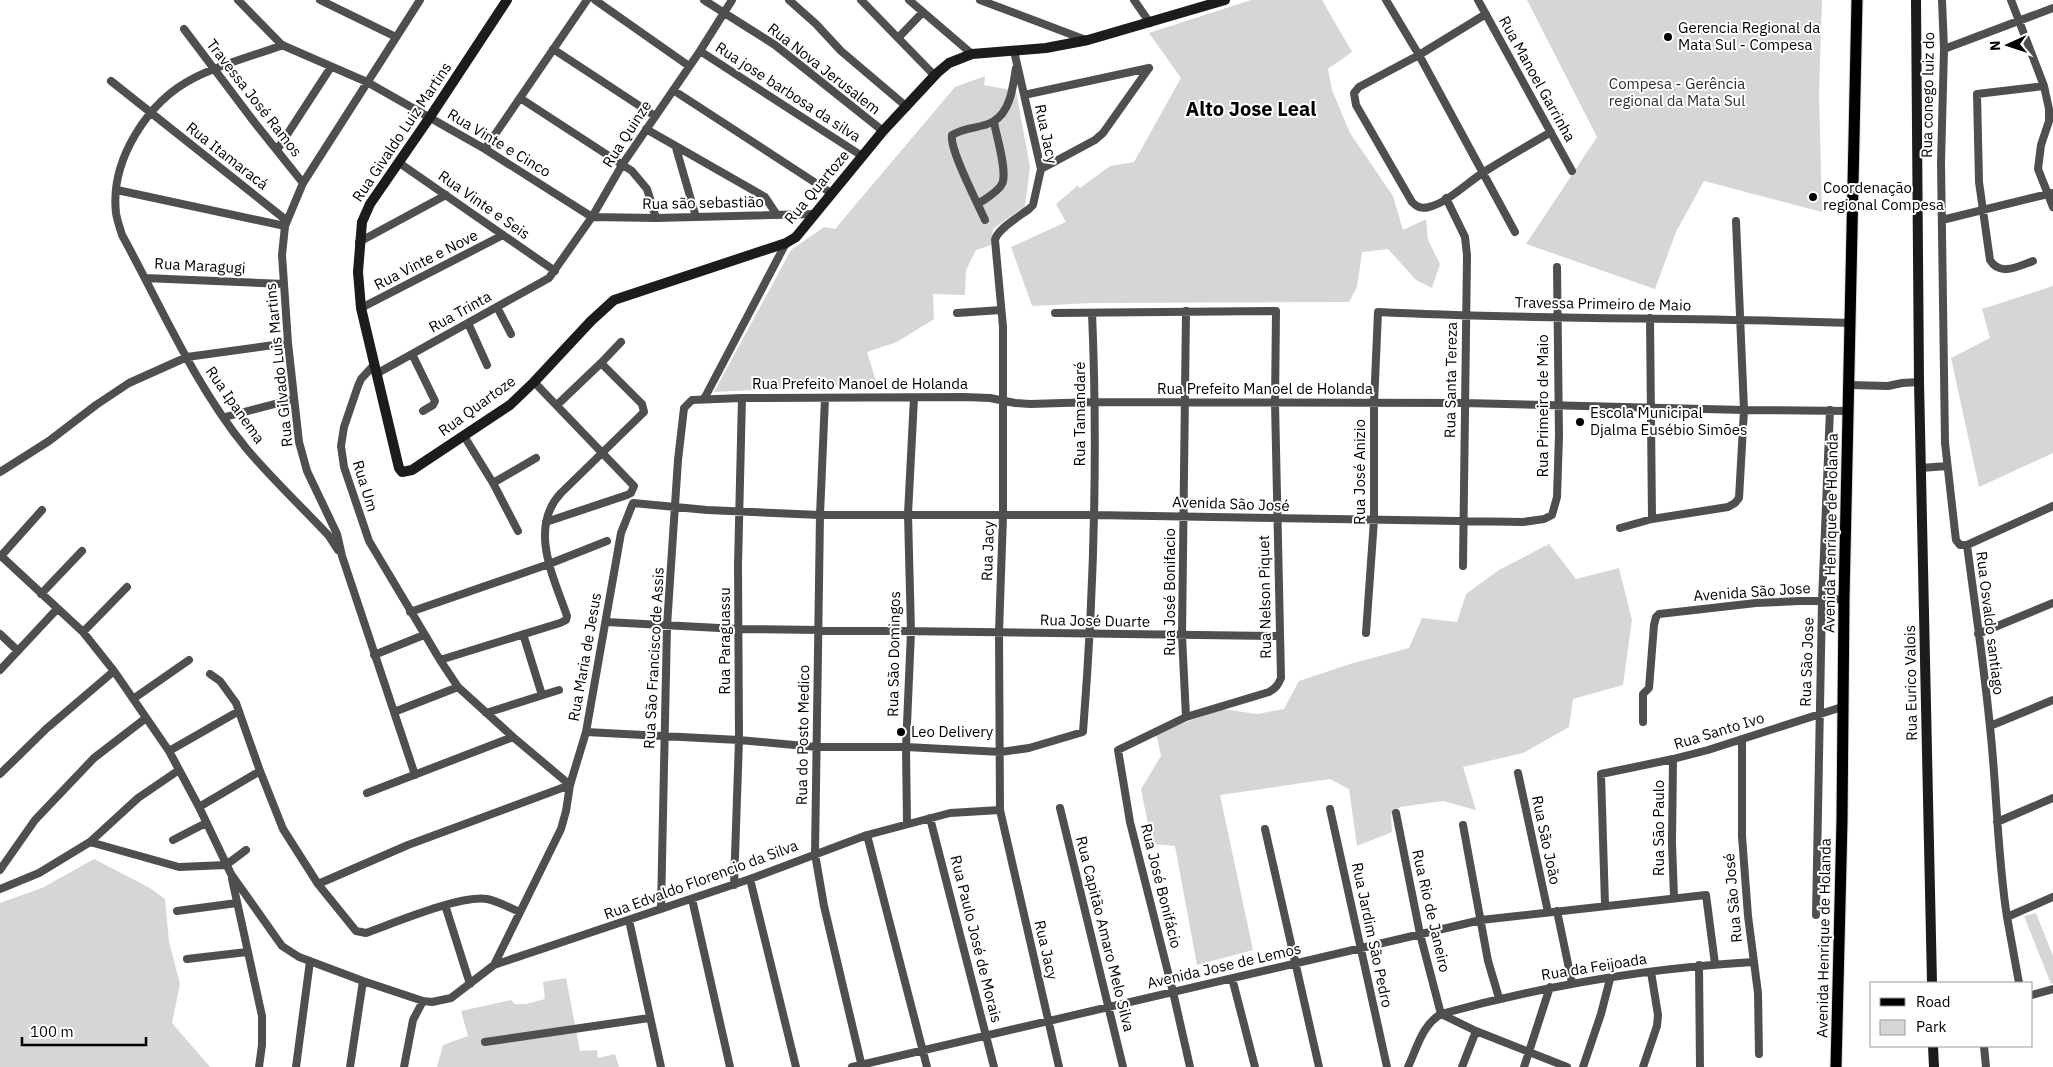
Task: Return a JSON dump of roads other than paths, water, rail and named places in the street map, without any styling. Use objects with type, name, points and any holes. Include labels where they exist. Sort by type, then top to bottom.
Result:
[{"type":"main road","name":"Avenida Henrique de Holanda","points":[[1836,1067],[1857,0]]},
{"type":"street","points":[[238,0],[282,45]]},
{"type":"street","points":[[320,0],[396,37]]},
{"type":"street","name":"Rua Gilvado Luis Martins","points":[[415,775],[334,529],[307,471],[299,442],[288,343],[282,255],[285,223],[303,183],[420,0]]},
{"type":"street","name":"Rua Givaldo Luiz Martins","points":[[399,468],[361,308],[358,272],[362,222],[370,204],[507,0]]},
{"type":"street","points":[[485,149],[587,0]]},
{"type":"street","points":[[596,0],[689,66]]},
{"type":"street","name":"Rua Nova Jerusalem","points":[[704,0],[775,45],[883,131]]},
{"type":"street","points":[[723,13],[732,0]]},
{"type":"street","points":[[789,0],[816,24],[841,51],[907,107]]},
{"type":"street","points":[[861,0],[935,76]]},
{"type":"street","points":[[909,0],[972,54]]},
{"type":"street","points":[[980,0],[1088,40]]},
{"type":"street","points":[[1134,0],[1150,23]]},
{"type":"street","points":[[1386,0],[1419,55],[1515,232]]},
{"type":"street","name":"Rua Manoel Garrinha","points":[[1478,0],[1572,171]]},
{"type":"street","name":"Rua Eurico Valois","points":[[1916,0],[1920,278],[1919,382],[1932,982]]},
{"type":"street","name":"Rua conego luiz do","points":[[1942,0],[1944,48],[1940,163],[1942,220]]},
{"type":"street","points":[[2011,0],[2044,86],[2049,109],[2038,169],[2050,193],[2053,206]]},
{"type":"street","name":"Rua Quartoze","points":[[399,468],[402,472],[412,470],[510,405],[534,382],[590,321],[614,300],[786,244],[796,237],[883,131],[949,63],[972,54],[1060,46],[1088,40],[1219,1]]},
{"type":"street","points":[[1944,48],[2053,8]]},
{"type":"street","points":[[898,38],[923,12]]},
{"type":"street","name":"Rua Quinze","points":[[555,271],[592,216],[622,165],[700,51],[723,13]]},
{"type":"street","points":[[1486,14],[1419,55],[1359,87],[1354,93],[1356,104],[1416,207],[1430,207],[1551,132]]},
{"type":"street","name":"Travessa José Ramos","points":[[184,29],[303,183]]},
{"type":"street","name":"Rua Vinte e Cinco","points":[[282,45],[367,82],[485,149],[592,216]]},
{"type":"street","name":"Rua Ipanema","points":[[282,45],[214,69],[193,78],[174,90],[137,132],[123,161],[116,213],[122,235],[187,357],[224,418],[246,448],[329,536],[342,556]]},
{"type":"street","points":[[553,49],[655,116]]},
{"type":"street","name":"Rua jose barbosa da silva","points":[[700,51],[862,156]]},
{"type":"street","name":"Rua Jacy","points":[[1014,51],[1041,169],[1035,200],[1030,209],[996,234],[1002,310],[1003,400],[1003,516],[999,632],[1000,810],[1059,1067]]},
{"type":"street","points":[[985,220],[955,152],[952,135],[994,122],[1002,115],[1008,103],[1017,66]]},
{"type":"street","points":[[277,150],[331,67]]},
{"type":"street","points":[[1024,94],[1149,68],[1103,133],[1095,140],[1041,169]]},
{"type":"street","name":"Rua Itamaracá","points":[[111,81],[285,223]]},
{"type":"street","points":[[2033,261],[2005,270],[1993,265],[1990,260],[1979,182],[1977,94],[2044,86]]},
{"type":"street","points":[[673,90],[831,193]]},
{"type":"street","points":[[520,98],[635,175],[647,189],[656,218]]},
{"type":"street","points":[[978,204],[1000,188],[1003,182],[1003,167],[994,122]]},
{"type":"street","points":[[646,129],[676,148],[741,182],[764,197],[777,216]]},
{"type":"street","points":[[676,148],[696,217]]},
{"type":"street","name":"Rua Vinte e Seis","points":[[398,162],[555,271]]},
{"type":"street","points":[[118,190],[285,223]]},
{"type":"street","points":[[1942,220],[2050,193]]},
{"type":"street","points":[[359,242],[446,195]]},
{"type":"street","name":"Rua Santa Tereza","points":[[1446,198],[1466,236],[1467,255],[1463,566]]},
{"type":"street","name":"Rua são sebastião","points":[[592,216],[656,218],[815,214]]},
{"type":"street","name":"Rua Osvaldo santiago","points":[[1942,220],[1947,466],[1956,540],[1960,545],[1967,545],[1990,726],[1997,822],[2007,917],[2019,982]]},
{"type":"street","points":[[1620,528],[1652,519],[1717,509],[1735,503],[1739,498],[1744,410],[1736,221]]},
{"type":"street","name":"Rua Vinte e Nove","points":[[361,308],[503,235]]},
{"type":"street","points":[[704,399],[786,244]]},
{"type":"street","name":"Rua Primeiro de Maio","points":[[1552,516],[1557,497],[1557,266]]},
{"type":"street","name":"Rua Trinta","points":[[375,370],[412,354],[548,278],[555,271]]},
{"type":"street","name":"Rua Maragugi","points":[[146,278],[284,284]]},
{"type":"street","points":[[497,307],[511,334]]},
{"type":"street","points":[[957,313],[1002,310]]},
{"type":"street","points":[[1056,313],[1186,311]]},
{"type":"street","name":"Rua Nelson Piquet","points":[[1186,311],[1276,311],[1274,403],[1280,636],[1280,672],[1279,683],[1276,688],[1269,692],[1186,717]]},
{"type":"street","name":"Rua José Bonifacio","points":[[1186,311],[1182,636],[1186,717]]},
{"type":"street","name":"Rua Tamandaré","points":[[1001,752],[1029,748],[1083,732],[1091,634],[1096,402],[1092,312]]},
{"type":"street","name":"Travessa Primeiro de Maio","points":[[1378,312],[1466,316],[1740,320]]},
{"type":"street","name":"Rua José Anizio","points":[[1366,633],[1374,520],[1374,404],[1378,312]]},
{"type":"street","points":[[1650,318],[1652,519]]},
{"type":"street","points":[[1740,320],[1850,323]]},
{"type":"street","points":[[468,323],[487,365]]},
{"type":"street","points":[[557,405],[620,342]]},
{"type":"street","points":[[0,472],[49,441],[96,405],[129,383],[187,357],[288,343]]},
{"type":"street","points":[[412,354],[435,401],[433,405],[423,411]]},
{"type":"street","points":[[440,660],[566,620],[567,616],[549,564],[544,539],[546,522],[552,502],[644,412],[642,404],[601,363]]},
{"type":"street","name":"Rua Um","points":[[375,370],[361,379],[352,400],[342,437],[342,458],[368,541],[424,635]]},
{"type":"street","points":[[534,382],[634,486],[631,493],[546,522]]},
{"type":"street","points":[[1849,385],[1888,386],[1919,382]]},
{"type":"street","name":"Rua Prefeito Manoel de Holanda","points":[[684,408],[692,400],[704,399],[980,397],[1030,404],[1096,402],[1464,403],[1849,411]]},
{"type":"street","points":[[224,418],[294,398]]},
{"type":"street","name":"Rua Paraguassu","points":[[734,884],[739,740],[738,629],[742,398]]},
{"type":"street","name":"Rua do Posto Medico","points":[[825,398],[820,515],[815,854],[824,906],[862,1066]]},
{"type":"street","name":"Rua São Domingos","points":[[906,824],[906,747],[910,632],[908,514],[914,398]]},
{"type":"street","name":"Rua São Francisco de Assis","points":[[661,909],[667,626],[678,460],[684,408]]},
{"type":"street","name":"Rua São Jose","points":[[1816,916],[1822,601],[1830,410]]},
{"type":"street","points":[[464,436],[493,483],[518,531]]},
{"type":"street","points":[[493,483],[536,458]]},
{"type":"street","points":[[1921,468],[1947,466]]},
{"type":"street","name":"Rua Maria de Jesus","points":[[494,965],[561,830],[570,786],[586,732],[621,533],[633,504],[675,506]]},
{"type":"street","points":[[675,506],[740,512],[820,515],[908,514]]},
{"type":"street","points":[[1967,545],[2053,506]]},
{"type":"street","points":[[42,510],[1,555],[82,632],[114,670],[170,751],[231,874],[282,946],[298,957],[423,1001],[413,1020],[404,1067]]},
{"type":"street","name":"Avenida São José","points":[[908,514],[1184,516],[1523,522],[1552,516]]},
{"type":"street","points":[[410,612],[549,564],[607,541]]},
{"type":"street","points":[[41,594],[82,551]]},
{"type":"street","points":[[82,632],[127,587]]},
{"type":"street","name":"Avenida São Jose","points":[[1643,722],[1643,694],[1649,688],[1656,617],[1663,613],[1756,603],[1844,599]]},
{"type":"street","points":[[1978,634],[2053,603]]},
{"type":"street","points":[[0,670],[57,609]]},
{"type":"street","points":[[606,622],[738,629]]},
{"type":"street","name":"Rua José Duarte","points":[[738,629],[1280,636]]},
{"type":"street","points":[[0,634],[18,651]]},
{"type":"street","points":[[523,634],[542,694]]},
{"type":"street","points":[[318,884],[408,845],[570,786],[458,687],[424,635],[374,655]]},
{"type":"street","points":[[133,699],[189,660]]},
{"type":"street","points":[[0,774],[46,729],[114,670]]},
{"type":"street","points":[[210,674],[220,681],[233,696],[283,829],[318,884],[353,929],[366,933],[445,905],[488,899],[520,912]]},
{"type":"street","points":[[394,712],[458,687]]},
{"type":"street","points":[[486,713],[542,694],[560,690]]},
{"type":"street","points":[[1990,726],[2053,700]]},
{"type":"street","name":"Rua Santo Ivo","points":[[1605,905],[1600,778],[1602,774],[1673,759],[1842,707]]},
{"type":"street","points":[[170,751],[239,711]]},
{"type":"street","name":"Rua José Bonifácio","points":[[1186,717],[1118,750],[1126,799],[1190,1067]]},
{"type":"street","points":[[0,870],[35,820],[94,758],[146,718]]},
{"type":"street","points":[[586,732],[739,740],[816,748],[906,747],[1001,752]]},
{"type":"street","points":[[366,793],[513,737]]},
{"type":"street","name":"Rua São José","points":[[1742,739],[1742,836],[1753,962],[1758,993],[1759,1054]]},
{"type":"street","name":"Rua São Paulo","points":[[1673,759],[1672,863],[1674,897]]},
{"type":"street","points":[[0,889],[39,873],[90,842],[138,798],[179,770]]},
{"type":"street","points":[[199,807],[260,771]]},
{"type":"street","name":"Rua São João","points":[[1518,773],[1552,912],[1572,983]]},
{"type":"street","points":[[1997,822],[2053,798]]},
{"type":"street","name":"Rua Capitão Amaro Melo Silva","points":[[1060,808],[1123,1067]]},
{"type":"street","name":"Rua Jardim São Pedro","points":[[1330,809],[1387,1067]]},
{"type":"street","name":"Rua Edvaldo Florencio da Silva","points":[[423,1001],[442,1001],[451,998],[494,965],[750,879],[867,835],[950,814],[1000,810]]},
{"type":"street","name":"Rua Rio de Janeiro","points":[[1396,813],[1420,934],[1441,1014]]},
{"type":"street","name":"Rua Paulo José de Morais","points":[[930,818],[994,1067]]},
{"type":"street","points":[[173,840],[206,823]]},
{"type":"street","points":[[1463,825],[1488,961],[1499,998]]},
{"type":"street","points":[[1265,829],[1319,1067]]},
{"type":"street","points":[[867,835],[927,1067]]},
{"type":"street","points":[[90,842],[179,867],[226,865],[246,850]]},
{"type":"street","points":[[231,874],[262,1016],[262,1045],[259,1067]]},
{"type":"street","points":[[750,879],[796,1067]]},
{"type":"street","points":[[1605,905],[1706,895],[1715,964]]},
{"type":"street","points":[[2007,917],[2053,897]]},
{"type":"street","points":[[692,899],[730,1067]]},
{"type":"street","points":[[177,911],[237,903]]},
{"type":"street","points":[[445,905],[470,984]]},
{"type":"street","name":"Avenida Jose de Lemos","points":[[852,1067],[1048,1023],[1481,920],[1605,905]]},
{"type":"street","points":[[629,920],[661,1067]]},
{"type":"street","points":[[187,959],[247,952]]},
{"type":"street","points":[[296,1067],[310,960]]},
{"type":"street","name":"Rua da Feijoada","points":[[1441,1014],[1499,998],[1572,983],[1699,965],[1753,962]]},
{"type":"street","points":[[1699,965],[1700,1067]]},
{"type":"street","points":[[1643,1067],[1658,1015],[1650,972]]},
{"type":"street","points":[[1232,978],[1255,1067]]},
{"type":"street","points":[[1583,1067],[1601,1014],[1610,979]]},
{"type":"street","points":[[350,1067],[363,981]]},
{"type":"street","points":[[1524,1067],[1550,987]]},
{"type":"street","points":[[2033,995],[2053,989]]},
{"type":"street","points":[[1408,1067],[1425,1029],[1433,1019],[1441,1014],[1476,1031],[1567,1067]]},
{"type":"street","points":[[485,1042],[649,1018]]},
{"type":"street","points":[[1462,1067],[1476,1031]]},
{"type":"street","points":[[1933,1047],[1934,1067]]},
{"type":"street","points":[[1984,1047],[1986,1067]]},
{"type":"place","name":"Gerencia Regional da Mata Sul - Compesa","points":[[1668,37]]},
{"type":"place","name":"Coordenação regional Compesa","points":[[1813,197]]},
{"type":"place","name":"Escola Municipal Djalma Eusébio Simões","points":[[1580,422]]},
{"type":"place","name":"Leo Delivery","points":[[901,732]]},
{"type":"district","name":"Alto Jose Leal","points":[[1251,109]]},
{"type":"park label","name":"Compesa - Gerência regional da Mata Sul","points":[[1677,92]]}]
